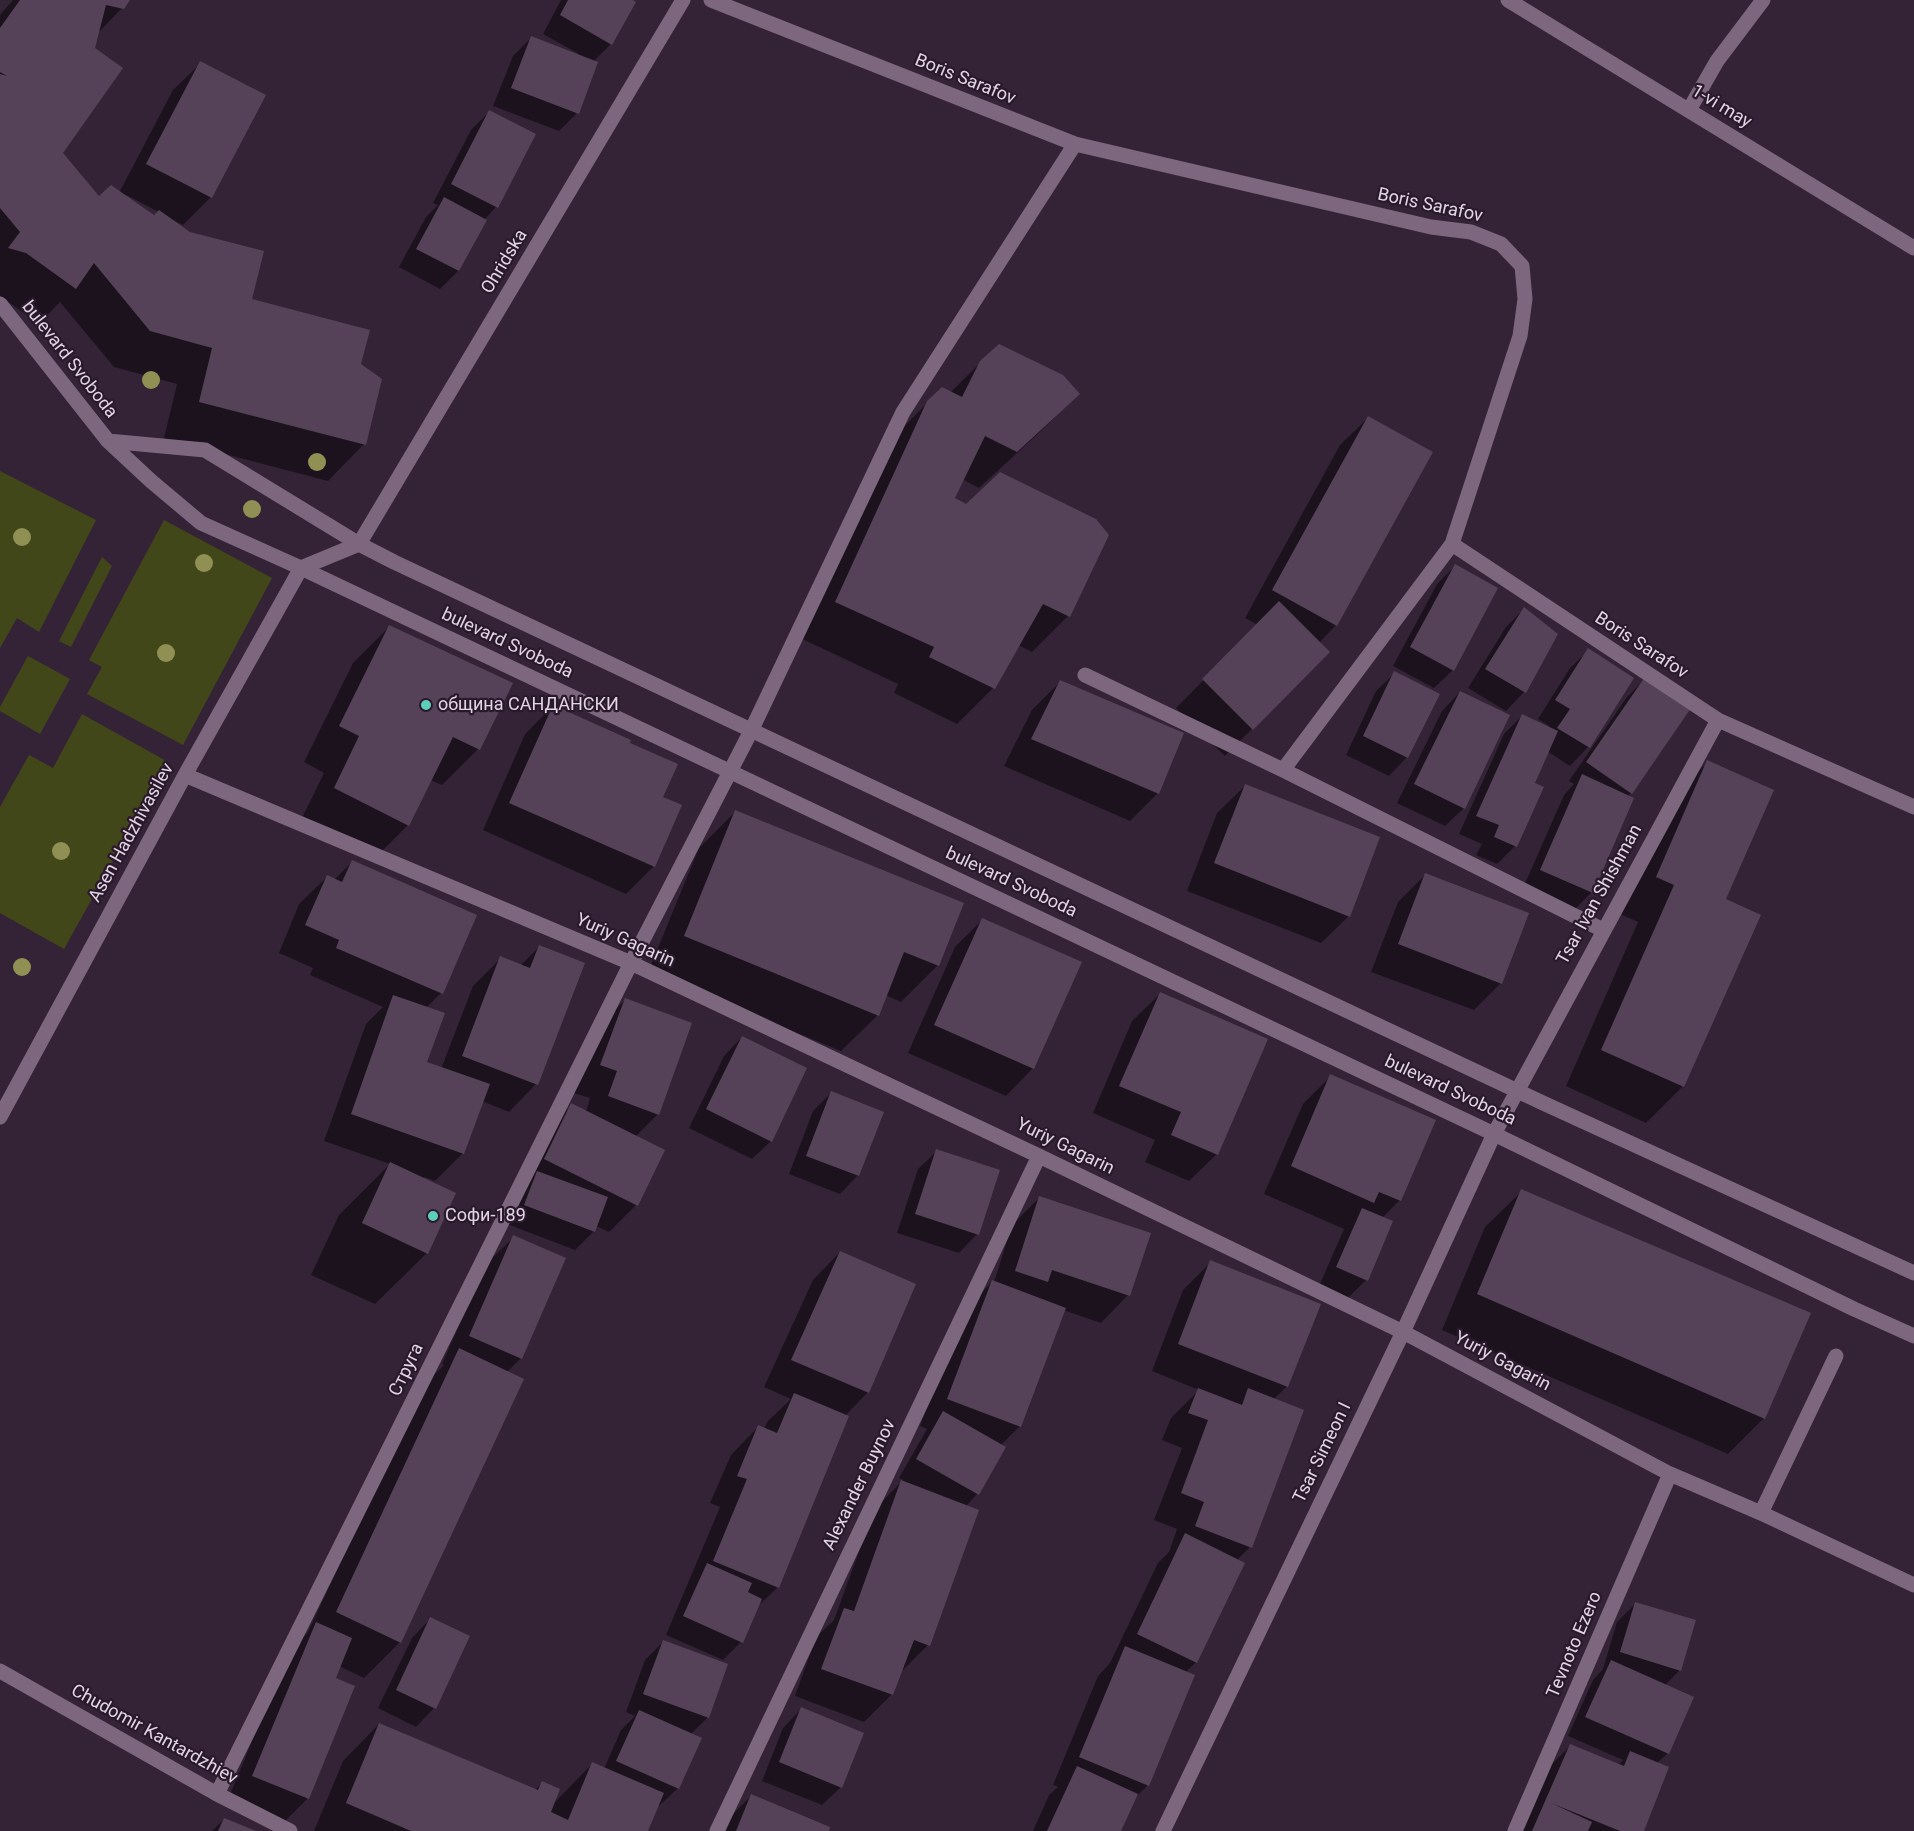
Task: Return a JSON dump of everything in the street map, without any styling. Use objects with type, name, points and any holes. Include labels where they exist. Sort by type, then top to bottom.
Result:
[{"type":"street","name":"Ohridska","points":[[359,544],[683,0]]},
{"type":"street","name":"Boris Sarafov","points":[[711,0],[1075,144],[1431,227],[1471,232],[1501,244],[1522,266],[1525,299],[1520,336],[1452,544],[1718,720],[1914,807]]},
{"type":"street","name":"1-vi may","points":[[1508,0],[1914,248]]},
{"type":"street","points":[[1689,110],[1717,61],[1763,0]]},
{"type":"street","name":"Струга","points":[[217,1794],[631,963],[751,730],[903,412],[1075,144]]},
{"type":"street","name":"bulevard Svoboda","points":[[0,304],[108,441],[201,523],[730,771],[1914,1336]]},
{"type":"street","name":"bulevard Svoboda","points":[[108,441],[205,450],[359,544],[394,562],[1517,1090],[1914,1273]]},
{"type":"street","points":[[301,568],[359,544]]},
{"type":"street","points":[[1283,770],[1452,544]]},
{"type":"street","name":"Asen Hadzhivasilev","points":[[0,1117],[185,775],[301,568]]},
{"type":"street","points":[[1085,675],[1283,770],[1603,930]]},
{"type":"street","name":"Tsar Ivan Shishman","points":[[1517,1090],[1718,720]]},
{"type":"street","name":"Yuriy Gagarin","points":[[185,775],[631,963],[1039,1156],[1403,1332],[1670,1474],[1761,1513],[1914,1585]]},
{"type":"street","name":"Tsar Simeon I","points":[[1163,1831],[1517,1090]]},
{"type":"street","name":"Alexander Buynov","points":[[717,1831],[1039,1156]]},
{"type":"street","points":[[1761,1513],[1836,1356]]},
{"type":"street","name":"Tevnoto Ezero","points":[[1515,1831],[1670,1474]]},
{"type":"street","name":"Chudomir Kantardzhiev","points":[[0,1671],[217,1794],[290,1831]]},
{"type":"green space","points":[[0,471],[96,520],[39,632],[17,618],[0,648]]},
{"type":"green space","points":[[164,520],[272,578],[183,745],[87,694],[102,667],[89,660]]},
{"type":"green space","points":[[102,557],[112,566],[71,647],[59,641]]},
{"type":"green space","points":[[28,656],[70,679],[40,734],[0,711],[0,707]]},
{"type":"green space","points":[[82,714],[168,762],[64,949],[0,913],[0,807],[29,755],[53,768]]},
{"type":"building","points":[[20,0],[130,0],[124,9],[106,5],[95,48],[123,68],[63,153],[99,196],[111,185],[154,215],[159,210],[190,232],[264,251],[252,299],[370,330],[361,364],[382,379],[366,445],[199,402],[212,348],[150,331],[94,263],[76,289],[26,253],[8,248],[20,232],[0,208],[0,74],[7,76],[0,72],[0,28]]},
{"type":"building","points":[[568,0],[633,0],[636,2],[612,45],[560,15]]},
{"type":"building","points":[[531,36],[598,62],[579,114],[511,88]]},
{"type":"building","points":[[200,61],[266,95],[212,198],[146,164]]},
{"type":"building","points":[[489,110],[536,134],[498,208],[451,184]]},
{"type":"building","points":[[444,197],[487,220],[459,271],[416,249]]},
{"type":"building","points":[[999,344],[1063,375],[1080,394],[1017,452],[985,436],[955,498],[966,504],[1000,472],[1096,519],[1109,535],[1070,617],[1043,604],[995,689],[929,657],[934,647],[835,602],[927,401],[942,387],[962,397],[980,361]]},
{"type":"building","points":[[1368,416],[1433,452],[1337,626],[1272,590]]},
{"type":"building","points":[[1455,564],[1498,588],[1454,671],[1410,647]]},
{"type":"building","points":[[1279,601],[1330,652],[1253,730],[1202,679]]},
{"type":"building","points":[[1524,607],[1558,634],[1526,693],[1485,669]]},
{"type":"building","name":"община САНДАНСКИ","points":[[389,625],[513,683],[480,750],[453,737],[409,826],[334,788],[359,736],[339,726]]},
{"type":"building","points":[[1588,648],[1634,678],[1590,748],[1557,728],[1570,709],[1555,700]]},
{"type":"building","points":[[1394,671],[1440,694],[1408,758],[1363,736]]},
{"type":"building","points":[[1645,677],[1691,708],[1632,794],[1586,762]]},
{"type":"building","points":[[1060,680],[1184,733],[1159,794],[1031,739]]},
{"type":"building","points":[[1460,691],[1510,715],[1465,809],[1414,784]]},
{"type":"building","points":[[553,705],[678,764],[663,797],[682,805],[655,867],[509,803]]},
{"type":"building","points":[[1522,714],[1558,731],[1535,783],[1544,787],[1517,847],[1494,837],[1499,825],[1476,816]]},
{"type":"building","points":[[1707,760],[1774,790],[1726,899],[1761,915],[1684,1087],[1601,1050],[1674,885],[1656,877]]},
{"type":"building","points":[[1582,774],[1634,798],[1593,893],[1540,870]]},
{"type":"building","points":[[1245,784],[1380,837],[1350,917],[1214,863]]},
{"type":"building","points":[[735,810],[964,903],[939,966],[904,952],[879,1016],[684,936]]},
{"type":"building","points":[[352,860],[477,915],[443,994],[336,948],[339,940],[305,925],[327,875],[342,882]]},
{"type":"building","points":[[1425,873],[1529,913],[1502,984],[1398,944]]},
{"type":"building","points":[[982,918],[1082,962],[1034,1069],[934,1025]]},
{"type":"building","points":[[539,945],[585,963],[538,1085],[462,1056],[500,956],[530,968]]},
{"type":"building","points":[[1160,992],[1268,1039],[1218,1155],[1171,1135],[1181,1112],[1119,1086]]},
{"type":"building","points":[[393,995],[445,1013],[427,1062],[490,1084],[464,1154],[351,1114]]},
{"type":"building","points":[[625,998],[692,1023],[659,1115],[608,1096],[617,1071],[600,1065]]},
{"type":"building","points":[[742,1036],[807,1068],[772,1142],[706,1109]]},
{"type":"building","points":[[1330,1074],[1436,1120],[1401,1201],[1379,1192],[1374,1203],[1291,1166]]},
{"type":"building","points":[[831,1091],[884,1112],[859,1176],[806,1156]]},
{"type":"building","points":[[571,1103],[665,1150],[638,1206],[544,1159]]},
{"type":"building","points":[[936,1149],[1000,1170],[979,1235],[915,1214]]},
{"type":"building","points":[[390,1162],[456,1193],[428,1254],[362,1223]]},
{"type":"building","points":[[537,1171],[608,1197],[595,1232],[524,1205]]},
{"type":"building","points":[[1521,1189],[1811,1313],[1765,1419],[1477,1294]]},
{"type":"building","points":[[1039,1196],[1151,1233],[1130,1296],[1052,1270],[1048,1282],[1015,1271]]},
{"type":"building","points":[[1362,1208],[1393,1221],[1368,1281],[1336,1267]]},
{"type":"building","points":[[513,1235],[566,1258],[522,1359],[469,1336]]},
{"type":"building","points":[[840,1251],[916,1284],[869,1393],[791,1360]]},
{"type":"building","points":[[1210,1260],[1321,1304],[1288,1387],[1178,1344]]},
{"type":"building","points":[[992,1280],[1066,1308],[1021,1427],[947,1399]]},
{"type":"building","points":[[459,1348],[524,1379],[401,1643],[336,1612]]},
{"type":"building","points":[[1198,1388],[1242,1405],[1248,1388],[1304,1410],[1252,1548],[1195,1526],[1204,1502],[1181,1493],[1208,1420],[1188,1413]]},
{"type":"building","points":[[794,1393],[849,1416],[779,1588],[713,1561],[747,1479],[737,1476],[758,1425],[777,1433]]},
{"type":"building","points":[[943,1411],[1006,1447],[979,1495],[916,1459]]},
{"type":"building","points":[[901,1480],[979,1510],[930,1646],[914,1640],[893,1695],[821,1669],[844,1608],[854,1611]]},
{"type":"building","points":[[1185,1533],[1245,1563],[1197,1663],[1137,1634]]},
{"type":"building","points":[[707,1563],[752,1583],[748,1592],[762,1599],[743,1643],[683,1616]]},
{"type":"building","points":[[1635,1602],[1696,1620],[1681,1671],[1620,1652]]},
{"type":"building","points":[[430,1617],[470,1636],[436,1709],[396,1690]]},
{"type":"building","points":[[316,1622],[352,1638],[336,1678],[355,1686],[309,1799],[252,1776]]},
{"type":"building","points":[[663,1640],[728,1664],[709,1718],[643,1694]]},
{"type":"building","points":[[1125,1646],[1195,1675],[1149,1786],[1079,1757]]},
{"type":"building","points":[[1611,1660],[1694,1697],[1669,1754],[1585,1717]]},
{"type":"building","points":[[801,1707],[864,1733],[842,1788],[779,1762]]},
{"type":"building","points":[[639,1710],[702,1738],[679,1789],[616,1761]]},
{"type":"building","points":[[379,1723],[538,1790],[542,1781],[560,1789],[551,1812],[568,1820],[592,1762],[664,1793],[648,1831],[411,1831],[346,1803]]},
{"type":"building","points":[[1570,1744],[1624,1766],[1630,1751],[1669,1767],[1644,1831],[1620,1831],[1551,1803],[1592,1822],[1588,1831],[1532,1831]]},
{"type":"building","points":[[1077,1766],[1138,1794],[1121,1831],[1047,1831]]},
{"type":"building","points":[[751,1794],[830,1827],[829,1831],[736,1831]]},
{"type":"building","points":[[224,1818],[256,1831],[218,1831]]},
{"type":"place","name":"община САНДАНСКИ","points":[[426,705]]},
{"type":"place","name":"Софи-189","points":[[433,1216]]}]
